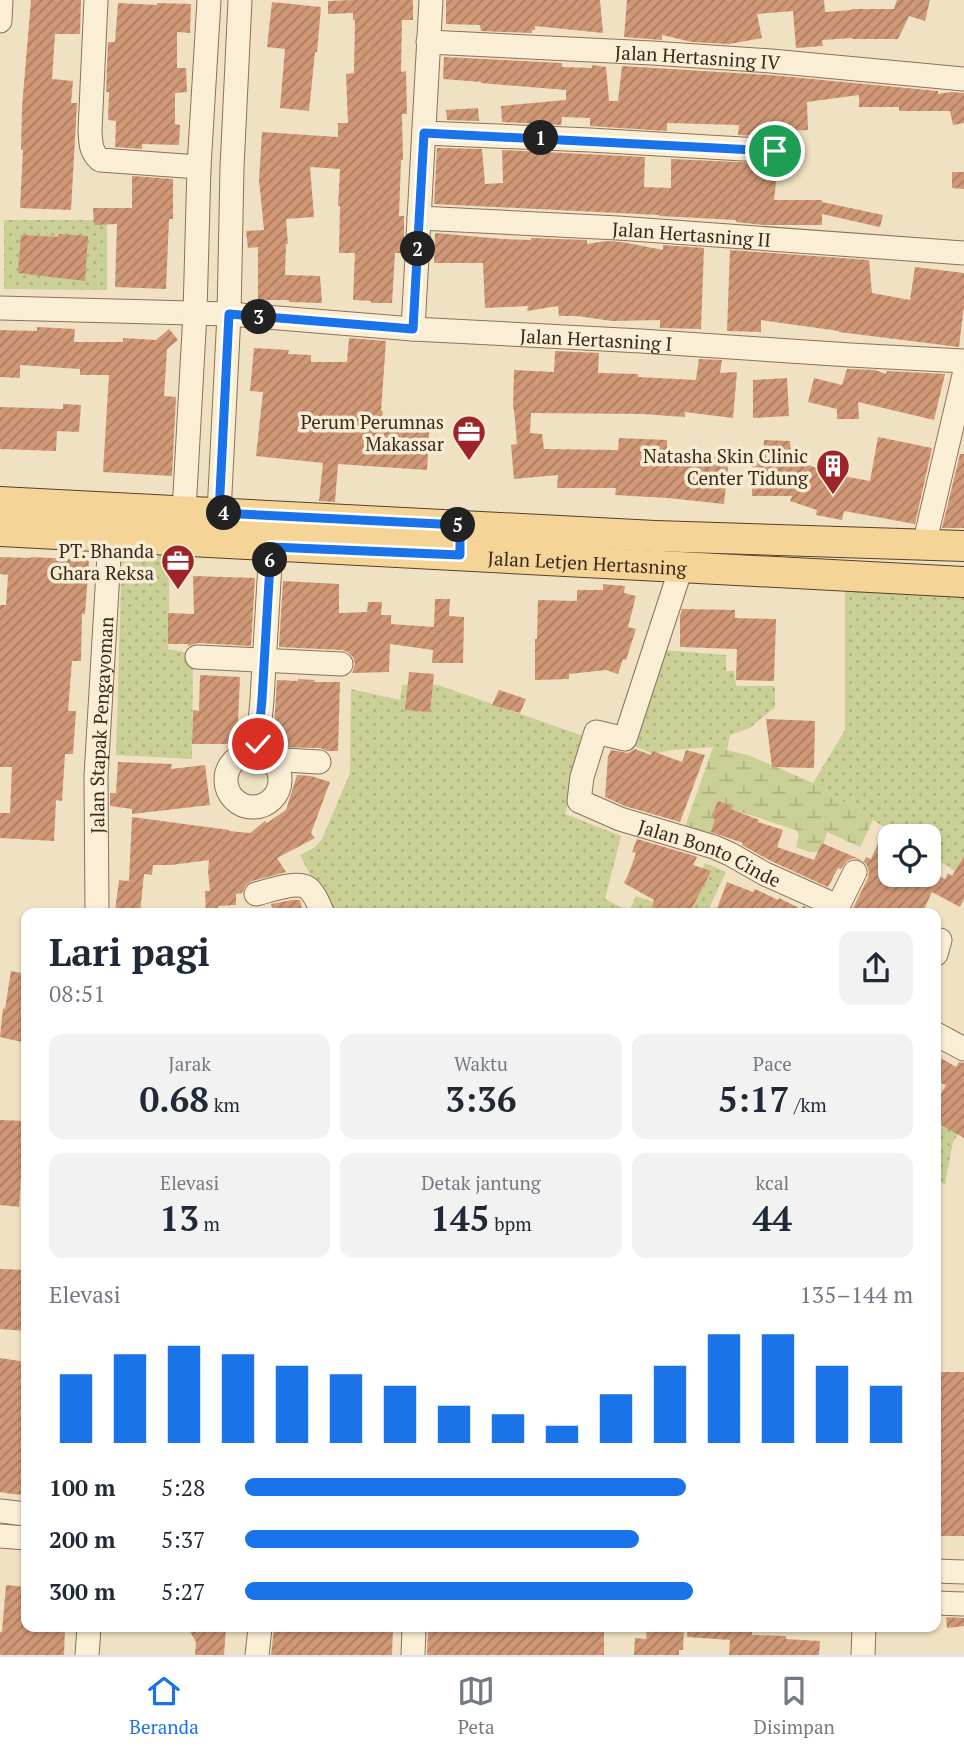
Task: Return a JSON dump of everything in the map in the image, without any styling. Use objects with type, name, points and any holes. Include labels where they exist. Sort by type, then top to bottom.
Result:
[{"type":"main road","name":"Jalan Letjen Hertasning","points":[[0,502],[655,536],[964,547]]},
{"type":"main road","points":[[460,525],[460,555]]},
{"type":"main road","name":"Jalan Letjen Hertasning","points":[[0,531],[964,582]]},
{"type":"street","points":[[0,21],[1,0]]},
{"type":"street","points":[[96,0],[90,131],[94,155],[100,160],[199,167]]},
{"type":"street","points":[[184,511],[209,0]]},
{"type":"street","points":[[219,513],[240,0]]},
{"type":"street","points":[[413,329],[431,0]]},
{"type":"street","name":"Jalan Hertasning IV","points":[[428,43],[745,59],[964,79]]},
{"type":"street","points":[[424,133],[775,151]]},
{"type":"street","name":"Jalan Hertasning II","points":[[419,218],[632,229],[964,253]]},
{"type":"street","name":"Jalan Hertasning I","points":[[0,308],[229,314],[413,329],[964,361]]},
{"type":"street","points":[[924,545],[964,374]]},
{"type":"street","points":[[190,408],[224,410]]},
{"type":"street","name":"Jalan Stapak Pengayoman","points":[[97,908],[96,776],[110,538]]},
{"type":"street","points":[[271,547],[258,744],[268,758],[319,762]]},
{"type":"street","name":"Jalan Bonto Cinde","points":[[681,568],[625,739],[596,732],[582,776],[579,801],[620,819],[730,853],[832,908]]},
{"type":"street","points":[[197,657],[341,664]]},
{"type":"street","name":"Jalan Bonto Cinde","points":[[837,908],[855,872]]},
{"type":"street","points":[[256,894],[301,885],[309,889],[320,908]]},
{"type":"street","points":[[941,1037],[964,1049]]},
{"type":"street","points":[[0,1511],[21,1513]]},
{"type":"street","points":[[0,1536],[21,1538]]},
{"type":"street","points":[[941,1571],[964,1572]]},
{"type":"street","points":[[941,1603],[964,1604]]},
{"type":"street","points":[[87,1655],[89,1632]]},
{"type":"street","points":[[257,1655],[260,1632]]},
{"type":"street","points":[[413,1655],[414,1632]]},
{"type":"street","points":[[863,1655],[864,1632]]},
{"type":"green space","points":[[4,220],[107,220],[107,290],[4,289]]},
{"type":"green space","points":[[122,549],[170,554],[168,649],[193,654],[192,759],[116,755]]},
{"type":"green space","points":[[845,590],[964,595],[964,856],[955,871],[941,862],[941,824],[880,824],[813,783],[845,730]]},
{"type":"green space","points":[[662,650],[726,655],[726,671],[734,671],[736,686],[775,686],[775,707],[750,728],[730,735],[727,750],[713,747],[653,754],[630,744]]},
{"type":"green space","points":[[402,685],[438,685],[586,737],[565,814],[621,836],[605,899],[623,908],[327,908],[300,855],[315,847],[322,839],[350,773],[351,689],[400,700]]},
{"type":"green space","points":[[713,747],[748,755],[813,783],[873,820],[860,847],[827,832],[821,852],[809,852],[796,847],[799,835],[796,830],[722,806],[709,846],[681,838]]},
{"type":"green space","points":[[705,863],[726,872],[709,908],[682,908]]},
{"type":"green space","points":[[636,896],[672,908],[630,908]]},
{"type":"green space","points":[[941,1102],[963,1126],[953,1142],[945,1184],[941,1183]]},
{"type":"building","points":[[31,0],[81,0],[80,34],[55,34],[52,79],[73,81],[71,103],[77,103],[71,210],[20,208],[22,107]]},
{"type":"building","points":[[413,0],[413,20],[402,20],[401,72],[406,71],[407,114],[402,114],[403,160],[399,216],[404,216],[404,238],[403,253],[395,253],[392,303],[353,300],[355,253],[339,253],[340,169],[310,167],[314,217],[286,219],[288,244],[285,275],[320,276],[322,303],[258,300],[258,247],[248,248],[246,231],[264,230],[259,180],[262,132],[338,137],[338,123],[348,123],[346,74],[354,73],[355,20],[353,13],[328,14],[328,1]]},
{"type":"building","points":[[446,0],[600,0],[603,33],[535,26],[532,33],[481,31],[480,25],[446,24]]},
{"type":"building","points":[[627,0],[824,0],[825,12],[894,9],[897,0],[930,0],[925,21],[909,16],[898,39],[822,40],[823,46],[796,48],[793,11],[757,14],[762,38],[729,44],[692,42],[662,35],[662,40],[624,37]]},
{"type":"building","points":[[272,2],[321,7],[309,111],[280,108],[285,49],[267,47]]},
{"type":"building","points":[[118,3],[191,4],[190,33],[177,32],[177,68],[186,68],[187,92],[175,93],[175,124],[180,125],[179,145],[142,144],[142,149],[115,147],[116,121],[108,120],[109,92],[106,92],[108,42],[115,42]]},
{"type":"building","points":[[444,57],[562,63],[562,67],[606,67],[609,101],[618,101],[622,66],[770,75],[938,91],[938,94],[964,93],[964,123],[953,125],[950,111],[899,111],[899,107],[859,107],[859,95],[807,102],[808,130],[761,132],[761,136],[738,135],[739,125],[667,123],[667,131],[590,126],[590,118],[562,117],[561,125],[502,122],[501,106],[566,100],[566,90],[443,79]]},
{"type":"building","points":[[478,108],[479,121],[447,120],[446,110]]},
{"type":"building","points":[[437,148],[482,149],[485,184],[503,183],[502,150],[645,157],[644,187],[671,188],[671,159],[778,164],[774,200],[822,200],[883,215],[880,227],[822,214],[822,225],[764,225],[736,220],[659,215],[434,204]]},
{"type":"building","points":[[952,172],[964,172],[964,189],[952,188]]},
{"type":"building","points":[[132,176],[173,179],[173,219],[169,219],[166,289],[115,287],[117,224],[94,225],[93,208],[132,208]]},
{"type":"building","points":[[435,233],[503,239],[587,240],[587,244],[622,242],[663,250],[663,245],[704,248],[701,329],[660,328],[660,320],[612,321],[559,316],[558,306],[527,311],[528,306],[485,308],[483,263],[434,263]]},
{"type":"building","points":[[59,234],[88,236],[85,281],[18,273],[21,235],[58,237]]},
{"type":"building","points":[[730,250],[869,260],[872,293],[910,300],[915,267],[964,273],[964,305],[959,347],[761,320],[761,332],[727,331]]},
{"type":"building","points":[[37,327],[75,329],[74,342],[123,342],[123,338],[156,340],[169,329],[178,340],[167,349],[164,396],[176,397],[172,476],[103,472],[109,375],[80,375],[80,369],[20,365],[20,378],[0,377],[0,330],[37,331]]},
{"type":"building","points":[[349,338],[386,341],[382,416],[430,418],[427,470],[338,464],[335,502],[319,501],[323,463],[256,456],[263,392],[250,391],[254,348],[289,350],[288,354],[311,355],[311,362],[347,362]]},
{"type":"building","points":[[555,351],[599,353],[598,373],[696,380],[699,359],[722,360],[720,373],[737,372],[733,418],[685,412],[685,417],[531,413],[530,433],[542,434],[544,449],[618,450],[619,438],[667,440],[667,452],[729,458],[724,504],[615,495],[616,488],[557,488],[558,475],[514,479],[511,445],[517,444],[513,409],[514,370],[554,372]]},
{"type":"building","points":[[847,369],[875,370],[886,374],[887,371],[945,374],[934,420],[858,402],[859,419],[837,419],[837,409],[808,402],[814,378],[842,385]]},
{"type":"building","points":[[787,378],[789,416],[753,418],[753,380]]},
{"type":"building","points":[[63,404],[81,405],[79,432],[57,431],[56,451],[0,449],[0,407],[63,409]]},
{"type":"building","points":[[878,437],[932,448],[915,524],[844,511],[842,520],[816,515],[817,510],[790,501],[792,496],[752,496],[752,461],[763,461],[764,440],[790,441],[792,469],[794,461],[817,468],[816,471],[870,481]]},
{"type":"building","points":[[960,454],[964,454],[964,528],[942,528]]},
{"type":"building","points":[[0,557],[89,560],[85,614],[82,614],[81,661],[72,661],[68,711],[76,711],[73,754],[65,754],[62,801],[56,800],[54,841],[0,838],[0,813],[10,813],[12,767],[0,767],[0,605],[6,605],[8,575],[0,574]]},
{"type":"building","points":[[193,576],[255,578],[251,646],[168,644],[168,613],[194,614]]},
{"type":"building","points":[[283,581],[339,584],[339,613],[367,612],[368,602],[382,602],[381,615],[391,615],[391,624],[434,627],[435,599],[450,599],[449,616],[464,617],[463,663],[432,663],[433,650],[390,644],[389,672],[352,673],[355,664],[348,652],[279,647]]},
{"type":"building","points":[[603,584],[625,586],[624,593],[636,596],[628,627],[636,629],[626,660],[623,659],[618,674],[606,670],[569,674],[569,679],[535,680],[538,600],[577,601],[577,590],[603,590]]},
{"type":"building","points":[[682,609],[735,610],[735,618],[776,619],[774,681],[736,680],[737,649],[680,647]]},
{"type":"building","points":[[409,672],[434,674],[430,712],[405,710]]},
{"type":"building","points":[[200,675],[240,677],[237,744],[192,744],[193,710],[199,711]]},
{"type":"building","points":[[277,680],[340,682],[338,751],[275,747],[273,742]]},
{"type":"building","points":[[499,690],[526,699],[520,713],[492,705]]},
{"type":"building","points":[[766,719],[815,721],[814,768],[772,767]]},
{"type":"building","points":[[635,749],[651,755],[652,751],[682,762],[686,750],[705,755],[680,822],[625,806],[605,797],[611,750],[628,753]]},
{"type":"building","points":[[118,762],[172,764],[171,769],[205,765],[210,805],[132,814],[132,809],[110,806],[110,793],[116,793]]},
{"type":"building","points":[[297,775],[330,782],[311,833],[315,838],[277,858],[286,872],[252,881],[242,893],[236,894],[236,905],[206,908],[205,891],[210,891],[209,860],[153,865],[152,875],[144,874],[141,908],[115,908],[119,880],[129,881],[132,817],[250,833],[286,810]]},
{"type":"building","points":[[718,801],[759,820],[758,822],[783,830],[777,847],[814,860],[822,843],[861,860],[853,858],[841,869],[838,868],[828,887],[771,861],[742,845],[743,843],[711,832],[715,819],[711,817]]},
{"type":"building","points":[[637,839],[697,857],[693,865],[711,871],[692,908],[652,908],[654,900],[624,883],[636,853],[632,852]]},
{"type":"building","points":[[878,844],[878,887],[941,887],[941,877],[945,879],[948,873],[952,876],[964,856],[964,899],[960,907],[932,892],[925,908],[853,908],[869,872],[862,860],[866,857],[871,859]]},
{"type":"building","points":[[727,882],[753,892],[755,889],[799,908],[717,908]]},
{"type":"building","points":[[300,900],[302,908],[272,908],[271,904]]},
{"type":"building","points":[[11,971],[21,973],[21,1042],[0,1037],[3,1008],[5,1009]]},
{"type":"building","points":[[941,1058],[956,1067],[959,1062],[964,1063],[964,1138],[941,1125],[941,1094],[946,1085],[941,1083]]},
{"type":"building","points":[[0,1120],[21,1121],[19,1207],[0,1205]]},
{"type":"building","points":[[0,1269],[21,1270],[21,1331],[0,1329]]},
{"type":"building","points":[[0,1358],[21,1361],[21,1495],[0,1492]]},
{"type":"building","points":[[941,1372],[964,1372],[964,1536],[941,1536]]},
{"type":"building","points":[[6,1585],[21,1586],[21,1632],[65,1632],[64,1655],[0,1655]]},
{"type":"building","points":[[946,1617],[964,1618],[964,1626],[947,1628]]},
{"type":"building","points":[[190,1632],[226,1632],[224,1655],[195,1655],[196,1642]]},
{"type":"building","points":[[274,1632],[393,1632],[392,1655],[271,1655]]},
{"type":"building","points":[[428,1632],[604,1632],[604,1655],[427,1655]]},
{"type":"building","points":[[647,1632],[684,1632],[683,1650],[679,1650],[679,1655],[634,1655],[635,1638],[646,1639]]},
{"type":"building","points":[[688,1632],[752,1632],[752,1635],[786,1636],[786,1639],[820,1641],[819,1655],[729,1655],[730,1640],[687,1637]]},
{"type":"place","name":"Perum Perumnas Makassar","points":[[469,462]]},
{"type":"place","name":"Natasha Skin Clinic Center Tidung","points":[[833,496]]},
{"type":"place","name":"PT. Bhanda Ghara Reksa","points":[[178,591]]},
{"type":"route","points":[[258,744],[271,547],[460,555],[460,525],[219,513],[229,314],[413,329],[424,133],[775,151]]}]
